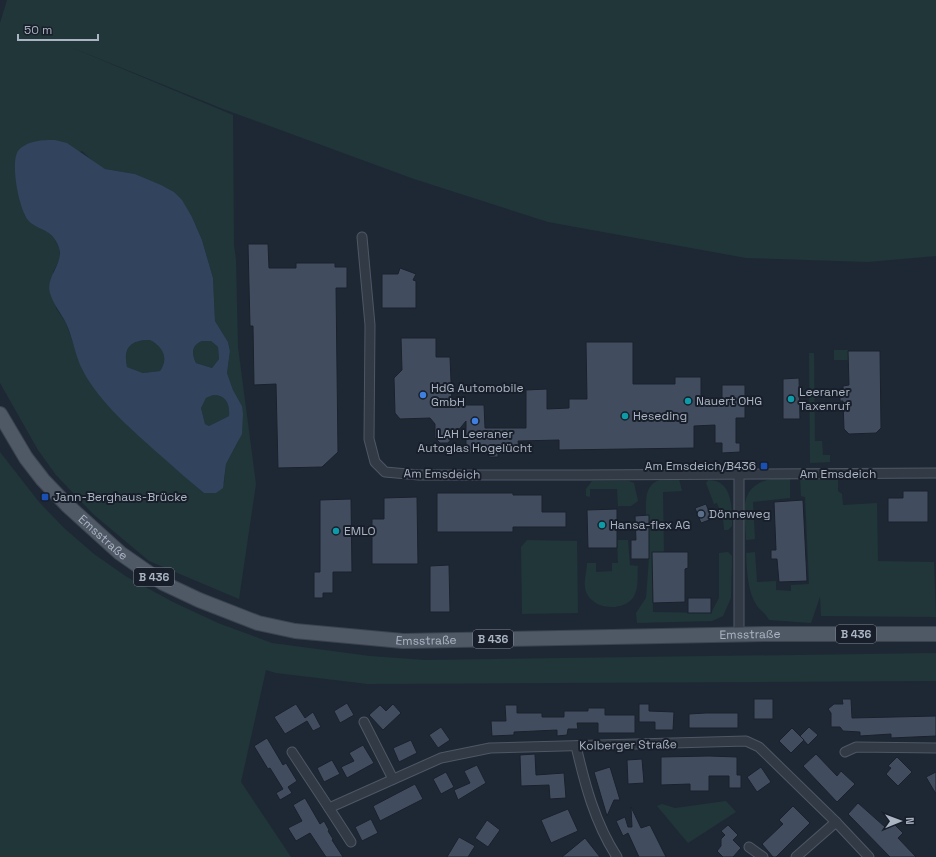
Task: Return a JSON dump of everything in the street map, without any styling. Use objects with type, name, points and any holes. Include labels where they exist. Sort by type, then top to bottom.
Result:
[{"type":"main road","name":"Emsstraße","points":[[0,414],[26,458],[43,480],[66,505],[120,553],[163,582],[199,600],[258,623],[296,631],[403,641],[739,634],[936,634]]},
{"type":"street","name":"Am Emsdeich","points":[[362,237],[370,325],[369,439],[375,462],[385,472],[419,475],[936,473]]},
{"type":"street","points":[[739,473],[739,634]]},
{"type":"street","points":[[364,722],[393,779]]},
{"type":"street","name":"Kolberger Straße","points":[[329,808],[440,758],[490,748],[746,741],[760,747],[869,857]]},
{"type":"street","points":[[576,746],[590,801],[609,845],[617,857]]},
{"type":"street","points":[[845,752],[856,747],[936,748]]},
{"type":"street","points":[[292,752],[351,842]]},
{"type":"street","points":[[796,857],[836,822]]},
{"type":"street","points":[[749,847],[762,857]]},
{"type":"green space","points":[[7,0],[936,0],[936,256],[868,262],[746,258],[548,222],[414,179],[223,109],[68,46],[233,115],[234,245],[236,260],[238,347],[256,484],[239,599],[149,561],[93,514],[56,475],[38,450],[0,383],[0,23]],"holes":[[[82,151],[98,166],[105,169],[135,174],[174,192],[192,217],[202,240],[213,278],[215,321],[228,342],[230,351],[227,373],[233,390],[242,406],[238,442],[226,464],[224,483],[204,493],[129,427],[91,383],[83,371],[66,323],[56,308],[53,272],[60,259],[59,248],[54,238],[45,229],[25,216],[17,184]]]},
{"type":"green space","points":[[143,340],[150,340],[161,349],[163,353],[164,361],[160,371],[143,373],[127,367],[126,355],[130,346]]},
{"type":"green space","points":[[202,341],[211,341],[218,347],[219,359],[212,368],[196,363],[194,359],[194,347]]},
{"type":"green space","points":[[834,350],[848,350],[848,360],[834,360]]},
{"type":"green space","points":[[809,353],[814,353],[815,441],[822,441],[823,455],[830,455],[830,462],[810,463]]},
{"type":"green space","points":[[213,395],[224,398],[228,404],[229,416],[209,426],[205,424],[201,408],[206,398]]},
{"type":"green space","points":[[0,452],[39,502],[64,528],[94,554],[127,577],[173,602],[218,623],[272,643],[370,656],[425,660],[936,653],[936,681],[368,684],[276,673],[266,670],[241,782],[291,857],[0,857]]},
{"type":"green space","points":[[800,478],[838,478],[838,491],[842,494],[843,505],[877,503],[878,561],[934,562],[936,617],[821,616],[820,597],[811,623],[769,620],[757,606],[751,594],[748,580],[746,553],[755,552],[757,582],[776,581],[776,590],[791,591],[791,585],[809,584],[805,497],[801,496]]},
{"type":"green space","points":[[664,479],[679,479],[682,491],[663,492],[664,552],[652,570],[653,612],[711,613],[719,598],[719,553],[728,552],[732,556],[731,598],[723,616],[712,621],[637,623],[636,613],[646,598],[649,558],[649,516],[646,515],[646,498],[653,484]]},
{"type":"green space","points":[[771,479],[790,479],[790,498],[753,502],[755,539],[746,540],[745,502],[748,494],[760,483]]},
{"type":"green space","points":[[708,480],[716,481],[727,490],[732,511],[732,526],[728,530],[724,530],[723,518],[717,503],[714,504],[706,483]]},
{"type":"green space","points":[[592,481],[629,481],[634,483],[638,501],[631,506],[618,506],[617,489],[590,489],[590,497],[586,496],[586,489]]},
{"type":"green space","points":[[527,540],[577,541],[578,613],[522,614],[521,547]]},
{"type":"green space","points":[[617,540],[628,540],[630,565],[638,566],[636,593],[630,601],[624,605],[617,607],[603,606],[596,603],[587,594],[585,578],[587,563],[596,563],[596,572],[612,571],[612,563],[618,563]]},
{"type":"green space","points":[[726,801],[736,812],[688,843],[657,806],[662,804],[675,808]]},
{"type":"water","points":[[55,140],[67,143],[105,169],[135,174],[174,192],[182,200],[192,217],[202,240],[213,278],[215,321],[228,342],[230,351],[227,373],[233,390],[242,406],[243,414],[242,434],[226,464],[223,488],[216,493],[204,493],[128,426],[98,394],[80,365],[64,319],[50,293],[50,281],[59,260],[59,248],[52,236],[28,220],[19,196],[15,175],[16,157],[18,151],[22,147],[30,143]],"holes":[[[143,340],[150,340],[161,349],[164,362],[160,371],[143,373],[127,367],[127,350],[133,344]],[[202,341],[211,341],[218,347],[219,359],[212,368],[196,363],[194,359],[194,347]],[[213,395],[224,398],[228,404],[229,416],[209,426],[205,424],[201,408],[206,398]]]},
{"type":"building","points":[[248,244],[268,244],[269,268],[296,268],[296,263],[335,263],[335,267],[347,267],[347,288],[336,288],[338,452],[322,467],[278,468],[276,384],[254,385],[253,326],[250,326]]},
{"type":"building","points":[[400,268],[416,274],[413,280],[416,281],[416,308],[382,308],[382,274],[398,274]]},
{"type":"building","points":[[401,338],[436,338],[436,357],[450,357],[452,405],[484,405],[485,428],[526,428],[526,390],[547,389],[547,409],[569,408],[569,399],[587,399],[586,342],[633,342],[633,384],[675,384],[675,377],[701,377],[701,400],[722,400],[722,385],[745,385],[745,418],[736,418],[736,443],[740,443],[740,452],[722,453],[722,443],[715,443],[715,425],[694,426],[694,448],[559,450],[559,440],[518,441],[519,450],[498,450],[498,457],[489,457],[489,452],[466,453],[466,421],[448,443],[440,443],[435,438],[435,424],[430,418],[400,419],[395,413],[394,378],[402,370]]},
{"type":"building","points":[[848,351],[880,351],[881,428],[876,433],[849,434],[844,429],[843,401],[840,401],[840,392],[843,392],[843,386],[849,385]]},
{"type":"building","name":"Leeraner Taxenruf","points":[[799,378],[800,419],[783,419],[783,379]]},
{"type":"building","points":[[903,491],[928,491],[928,522],[888,522],[888,498],[903,498]]},
{"type":"building","points":[[437,493],[513,493],[513,495],[542,495],[542,512],[566,512],[566,527],[513,527],[513,532],[437,532]]},
{"type":"building","points":[[417,497],[418,564],[372,564],[372,519],[384,519],[384,498]]},
{"type":"building","name":"EMLO","points":[[351,499],[352,572],[333,572],[333,593],[323,593],[323,598],[314,598],[314,572],[320,572],[320,500]]},
{"type":"building","points":[[803,500],[807,581],[779,582],[777,559],[771,559],[771,550],[776,550],[774,502]]},
{"type":"building","points":[[706,504],[712,519],[701,523],[695,508]]},
{"type":"building","name":"Hansa-flex AG","points":[[617,509],[617,548],[588,548],[587,510]]},
{"type":"building","points":[[649,515],[649,559],[631,559],[631,540],[636,540],[635,516]]},
{"type":"building","points":[[652,552],[688,552],[688,568],[685,569],[685,602],[653,603]]},
{"type":"building","points":[[449,565],[450,612],[430,612],[430,566]]},
{"type":"building","points":[[688,598],[711,598],[711,613],[688,613]]},
{"type":"building","points":[[754,699],[773,699],[773,719],[754,719]]},
{"type":"building","points":[[842,699],[851,699],[852,718],[936,716],[936,736],[891,738],[891,734],[860,736],[860,732],[843,731],[840,727],[831,727],[831,713],[828,709],[834,704],[843,704]]},
{"type":"building","points":[[347,703],[354,715],[340,723],[334,711]]},
{"type":"building","points":[[296,704],[305,718],[313,712],[321,727],[313,731],[307,721],[285,734],[274,717]]},
{"type":"building","points":[[393,704],[401,713],[383,730],[369,715],[380,705],[386,711]]},
{"type":"building","points":[[639,704],[649,704],[649,711],[674,712],[673,730],[655,730],[655,722],[639,722]]},
{"type":"building","points":[[505,705],[517,705],[517,713],[542,713],[542,717],[564,717],[564,711],[588,711],[588,708],[605,708],[605,715],[635,715],[635,733],[598,733],[598,723],[577,723],[578,729],[568,729],[567,735],[557,736],[557,730],[514,732],[514,735],[492,736],[491,721],[506,721]]},
{"type":"building","points":[[738,713],[738,728],[689,728],[689,714]]},
{"type":"building","points":[[441,727],[450,740],[438,748],[429,735]]},
{"type":"building","points":[[809,727],[818,735],[808,745],[800,736]]},
{"type":"building","points":[[792,728],[804,740],[791,753],[779,741]]},
{"type":"building","points":[[267,738],[283,765],[286,763],[297,781],[288,787],[292,793],[280,800],[276,793],[283,789],[270,768],[268,769],[254,746]]},
{"type":"building","points":[[411,740],[417,753],[399,762],[393,748]]},
{"type":"building","points":[[363,745],[374,763],[347,778],[341,767],[354,761],[349,753]]},
{"type":"building","points":[[535,754],[536,775],[564,773],[566,798],[550,799],[549,785],[521,786],[520,755]]},
{"type":"building","points":[[816,754],[837,776],[841,771],[855,784],[837,802],[803,766]]},
{"type":"building","points":[[661,757],[737,757],[737,775],[741,775],[741,788],[729,788],[729,776],[709,776],[709,791],[690,791],[690,784],[661,785]]},
{"type":"building","points":[[897,757],[912,772],[898,786],[886,774],[891,768],[888,766]]},
{"type":"building","points":[[642,759],[644,783],[628,784],[627,760]]},
{"type":"building","points":[[332,760],[340,774],[324,782],[317,768]]},
{"type":"building","points":[[477,765],[486,783],[458,800],[454,790],[470,783],[464,771]]},
{"type":"building","points":[[610,767],[620,800],[614,800],[607,816],[594,772]]},
{"type":"building","points":[[761,767],[771,782],[757,792],[747,777]]},
{"type":"building","points":[[446,772],[454,787],[441,794],[433,779]]},
{"type":"building","points":[[936,772],[936,794],[926,777]]},
{"type":"building","points":[[415,784],[423,799],[380,821],[373,806]]},
{"type":"building","points":[[305,798],[320,824],[324,821],[333,839],[332,840],[343,857],[326,857],[310,833],[296,841],[288,828],[302,821],[293,805]]},
{"type":"building","points":[[858,803],[885,827],[891,821],[903,833],[898,838],[916,857],[890,857],[848,814]]},
{"type":"building","points":[[793,806],[810,823],[776,857],[773,857],[762,844],[783,824],[779,820]]},
{"type":"building","points":[[631,807],[641,828],[650,825],[666,857],[639,857],[628,833],[623,836],[616,821],[625,817],[628,827],[632,827]]},
{"type":"building","points":[[568,809],[578,831],[551,843],[541,820]]},
{"type":"building","points":[[371,819],[378,833],[362,841],[355,827]]},
{"type":"building","points":[[487,820],[500,830],[488,847],[475,838]]},
{"type":"building","points":[[728,825],[738,835],[733,840],[741,848],[733,857],[723,857],[717,851],[721,846],[721,839],[725,835],[721,831]]},
{"type":"building","points":[[459,837],[475,846],[468,857],[447,857]]},
{"type":"building","points":[[585,838],[600,857],[562,857]]},
{"type":"place","name":"HdG Automobile GmbH","points":[[423,395]]},
{"type":"place","name":"Leeraner Taxenruf","points":[[791,399]]},
{"type":"place","name":"Nauert OHG","points":[[688,401]]},
{"type":"place","name":"Heseding","points":[[625,416]]},
{"type":"place","name":"LAH Leeraner Autoglas Hogelücht","points":[[475,421]]},
{"type":"place","name":"Am Emsdeich/B436","points":[[764,466]]},
{"type":"place","name":"Jann-Berghaus-Brücke","points":[[45,497]]},
{"type":"place","name":"Dönneweg","points":[[701,514]]},
{"type":"place","name":"Hansa-flex AG","points":[[602,525]]},
{"type":"place","name":"EMLO","points":[[336,531]]}]
